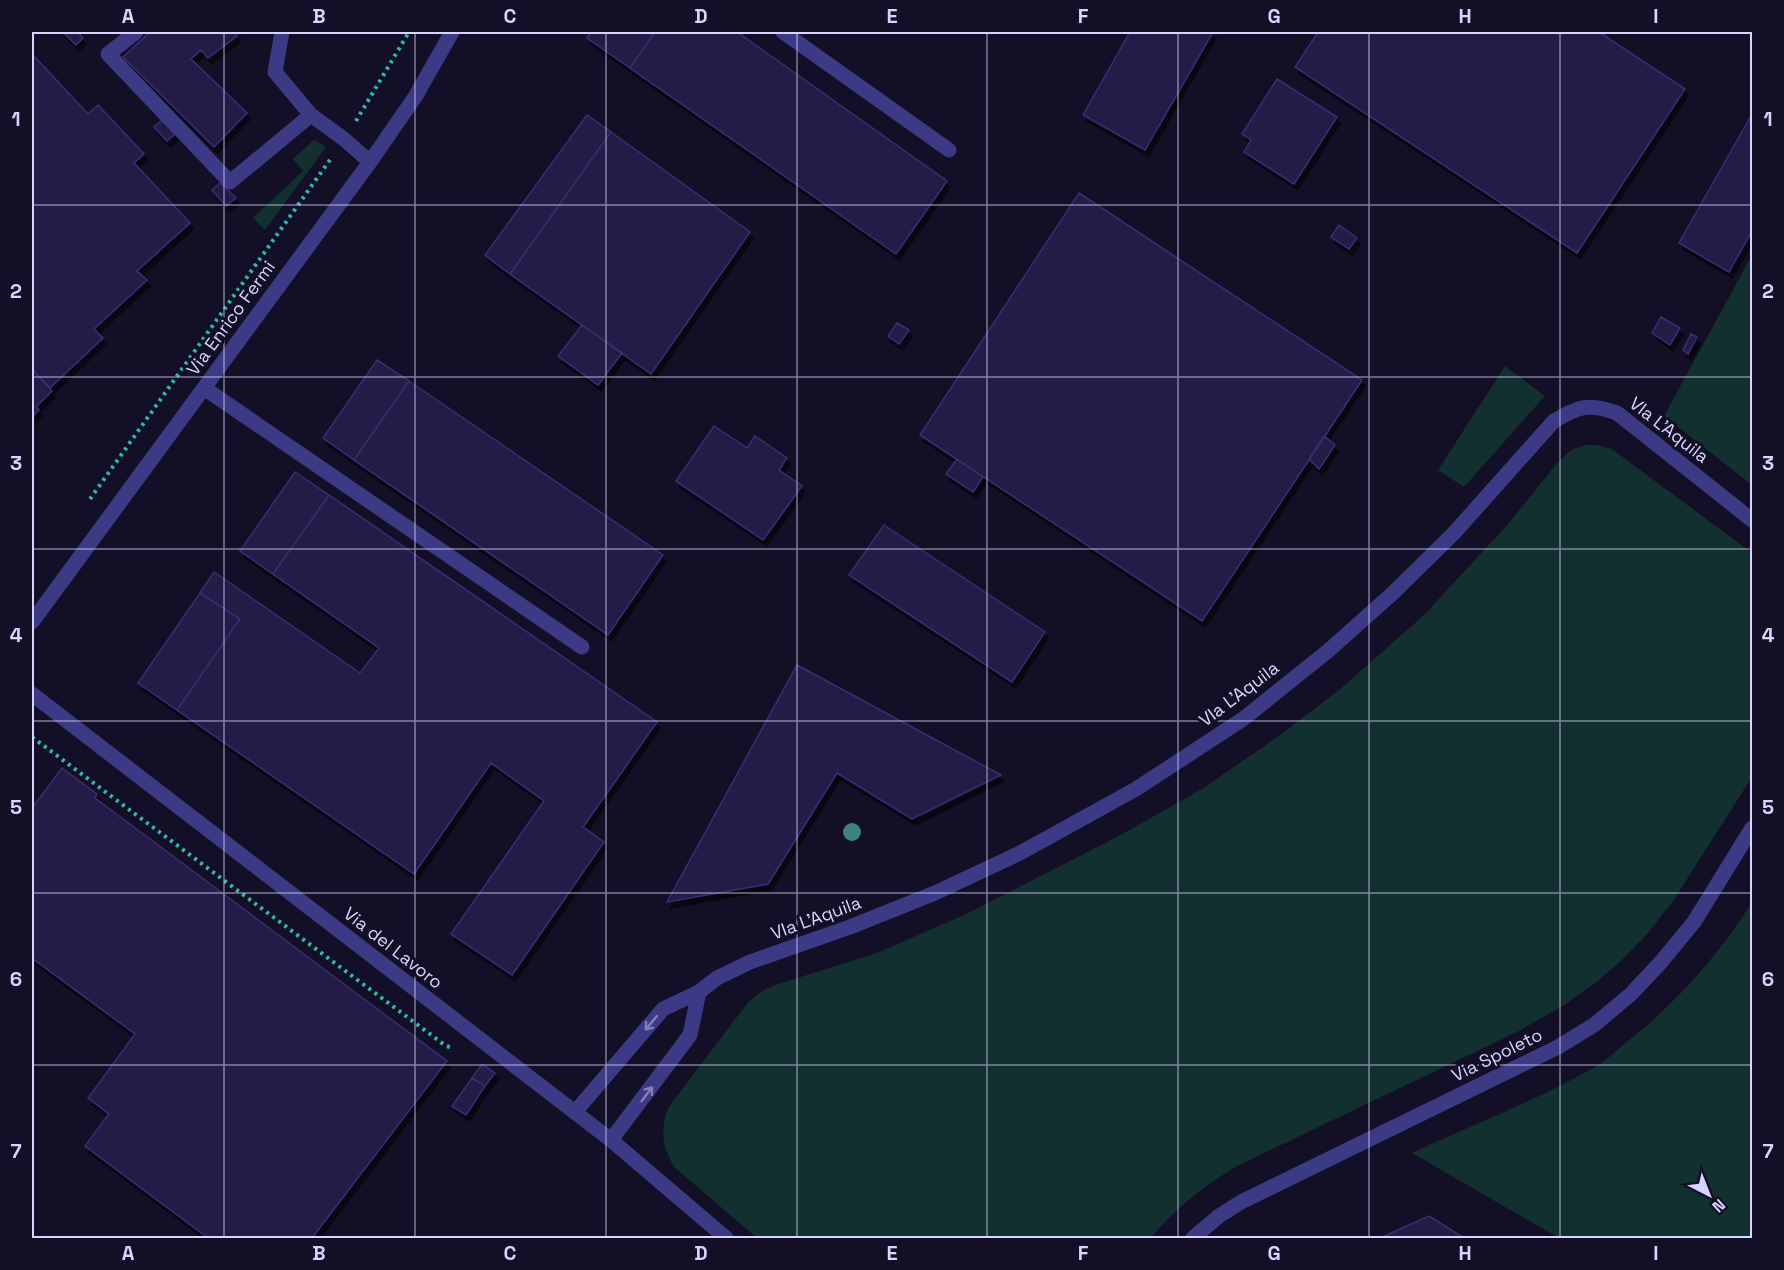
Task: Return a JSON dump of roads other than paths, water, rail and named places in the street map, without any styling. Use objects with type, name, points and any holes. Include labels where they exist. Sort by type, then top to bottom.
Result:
[{"type":"street","points":[[136,32],[108,54],[230,183],[310,115]]},
{"type":"street","points":[[282,32],[275,72],[310,115],[344,139],[370,162]]},
{"type":"street","name":"Via Enrico Fermi","points":[[32,622],[370,162],[415,97],[452,32]]},
{"type":"street","points":[[783,32],[949,150]]},
{"type":"street","points":[[204,388],[582,647]]},
{"type":"street","name":"VIa L'Aquila","points":[[574,1112],[663,1009],[699,992],[717,978],[750,962],[850,927],[936,893],[1020,854],[1136,789],[1243,719],[1328,651],[1393,593],[1454,532],[1554,421],[1572,410],[1587,406],[1600,407],[1617,413],[1752,520]]},
{"type":"street","name":"Via del Lavoro","points":[[32,694],[611,1140],[726,1239]]},
{"type":"street","name":"Via Spoleto","points":[[1193,1239],[1219,1216],[1241,1202],[1558,1047],[1594,1025],[1631,994],[1694,922],[1752,828]]},
{"type":"street","points":[[611,1140],[690,1035],[699,992]]}]
